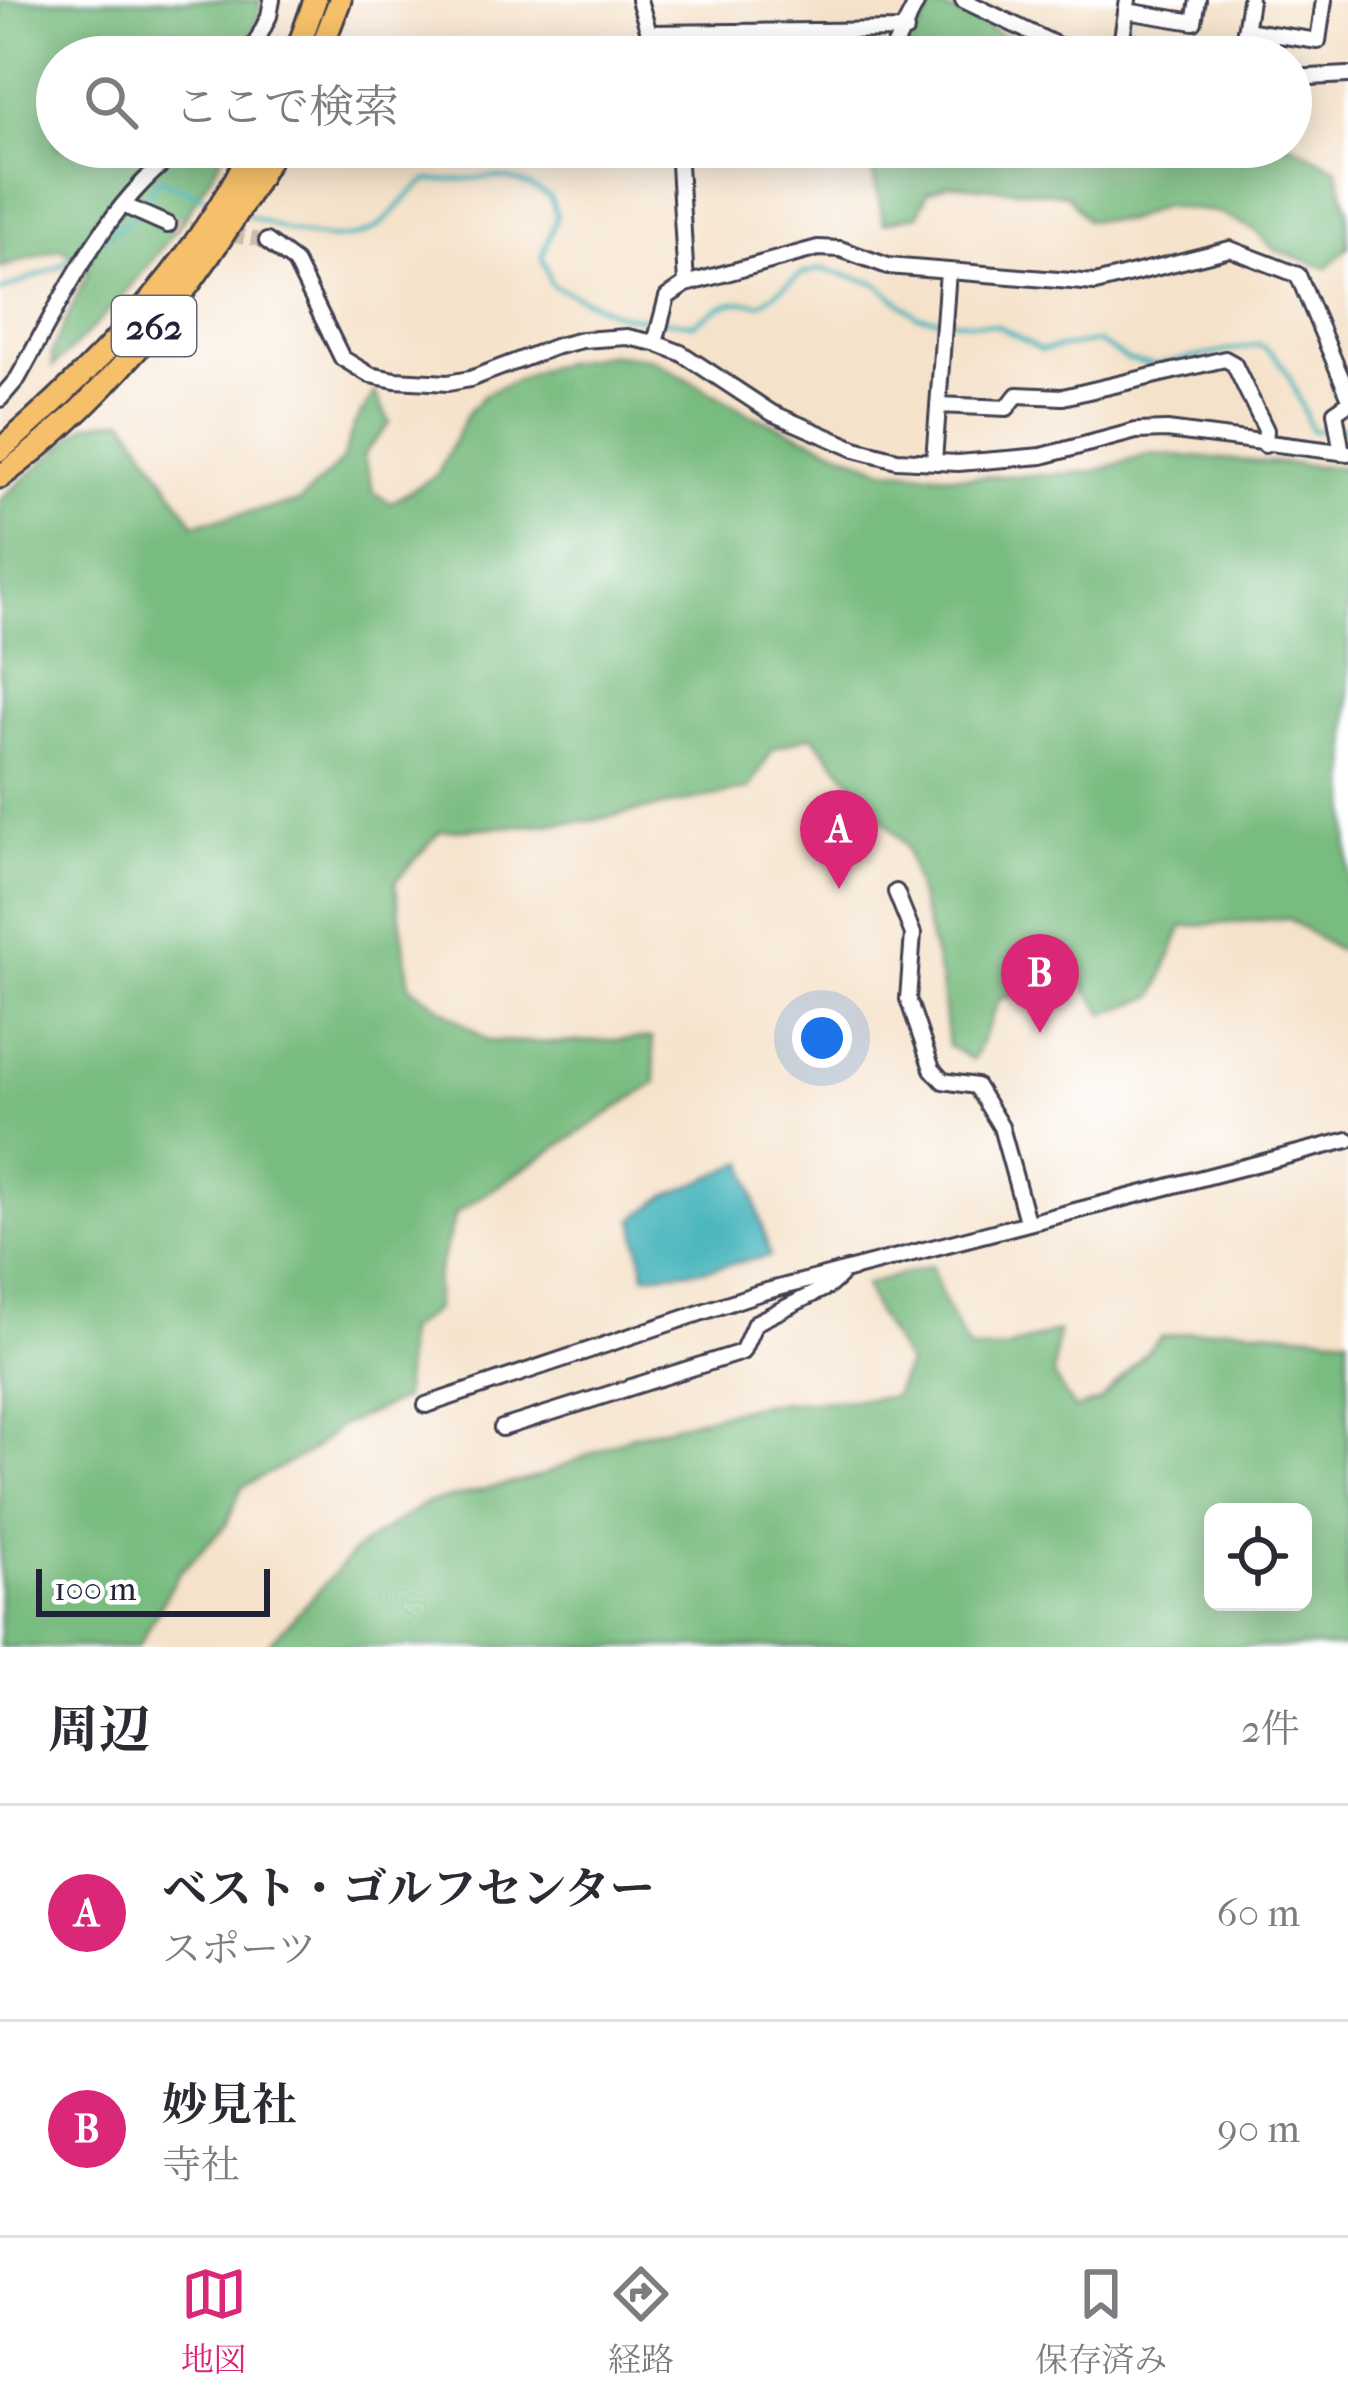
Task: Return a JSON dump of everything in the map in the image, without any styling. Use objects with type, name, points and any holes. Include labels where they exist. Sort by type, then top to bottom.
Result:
[{"type":"highway","points":[[302,36],[315,0]]},
{"type":"highway","points":[[326,36],[340,0]]},
{"type":"highway","name":"262","points":[[0,450],[96,359],[158,289],[209,221],[241,168]]},
{"type":"highway","name":"262","points":[[0,478],[68,419],[149,332],[225,232],[263,168]]},
{"type":"street","points":[[257,36],[272,0]]},
{"type":"street","points":[[640,0],[651,36]]},
{"type":"street","points":[[902,36],[919,0]]},
{"type":"street","points":[[963,0],[996,7],[1044,36]]},
{"type":"street","points":[[1122,36],[1127,6],[1194,22],[1198,0]]},
{"type":"street","points":[[1244,36],[1250,0]]},
{"type":"street","points":[[1312,40],[1318,41],[1324,0]]},
{"type":"street","points":[[649,33],[906,30]]},
{"type":"street","points":[[1245,30],[1285,36]]},
{"type":"street","points":[[1312,77],[1348,75]]},
{"type":"street","points":[[0,399],[18,378],[94,245],[157,168]]},
{"type":"street","points":[[679,168],[686,284]]},
{"type":"street","points":[[125,206],[168,224]]},
{"type":"street","points":[[267,241],[295,262],[342,358],[370,375],[448,382],[470,379],[583,340],[627,338],[681,353],[772,413],[855,449],[897,460],[1042,456],[1136,431],[1167,430],[1345,453],[1335,412],[1348,398],[1298,275],[1230,249],[1095,283],[888,266],[839,249],[818,248],[686,284],[667,296],[656,343]]},
{"type":"street","points":[[934,461],[948,271]]},
{"type":"street","points":[[938,405],[998,410],[1017,395],[1063,397],[1226,359],[1234,364],[1266,430],[1265,445]]},
{"type":"street","points":[[896,892],[913,934],[908,999],[932,1069],[943,1081],[976,1086],[1001,1127],[1027,1221]]},
{"type":"street","points":[[426,1405],[760,1293],[1348,1140]]},
{"type":"street","points":[[502,1428],[742,1352],[755,1322],[829,1286],[844,1272]]},
{"type":"green space","points":[[0,0],[260,0],[249,36],[36,36],[36,168],[215,168],[149,264],[53,367],[52,352],[88,271],[62,248],[0,268]]},
{"type":"green space","points":[[932,7],[962,15],[1003,36],[915,36]]},
{"type":"green space","points":[[1312,155],[1337,169],[1348,211],[1348,247],[1327,268],[1275,250],[1253,229],[1216,212],[1163,206],[1126,221],[1086,220],[1067,194],[949,184],[928,192],[918,215],[884,223],[872,168],[1312,168]]},
{"type":"green space","points":[[607,354],[650,358],[746,412],[883,469],[969,477],[1045,475],[1092,472],[1151,454],[1348,468],[1348,946],[1337,950],[1287,918],[1182,927],[1155,996],[1105,1014],[1077,977],[1000,999],[973,1060],[948,1046],[941,981],[906,846],[812,735],[773,749],[749,789],[588,821],[440,831],[395,882],[410,986],[488,1041],[652,1038],[656,1083],[456,1213],[436,1279],[436,1309],[406,1331],[403,1399],[340,1426],[308,1453],[242,1487],[226,1525],[178,1574],[138,1647],[0,1647],[0,500],[86,425],[125,419],[194,524],[299,502],[342,461],[354,425],[375,392],[390,423],[363,455],[374,493],[391,503],[438,474],[467,414],[485,394],[549,366]]},
{"type":"green space","points":[[931,1266],[969,1350],[1005,1349],[1058,1331],[1053,1376],[1075,1410],[1100,1401],[1161,1337],[1226,1327],[1348,1337],[1348,1647],[266,1647],[359,1547],[424,1504],[538,1477],[631,1436],[760,1404],[893,1397],[908,1365],[865,1285]]},
{"type":"water","points":[[745,1162],[770,1256],[703,1270],[645,1275],[634,1219],[664,1197]]},
{"type":"waterway","points":[[246,215],[314,236],[350,237],[381,224],[429,180],[504,178],[550,197],[557,216],[542,257],[552,285],[619,315],[694,324],[725,305],[760,304],[802,274],[821,269],[876,283],[917,316],[998,326],[1041,350],[1098,342],[1128,360],[1154,365],[1258,345],[1285,369],[1312,431],[1348,428]]},
{"type":"waterway","points":[[106,236],[134,217],[158,179],[213,201]]},
{"type":"waterway","points":[[0,291],[58,267],[86,249]]},
{"type":"tunnel","points":[[168,225],[267,241]]},
{"type":"place","name":"ベスト・ゴルフセンター","points":[[839,889]]},
{"type":"place","name":"妙見社","points":[[1040,1033]]}]
